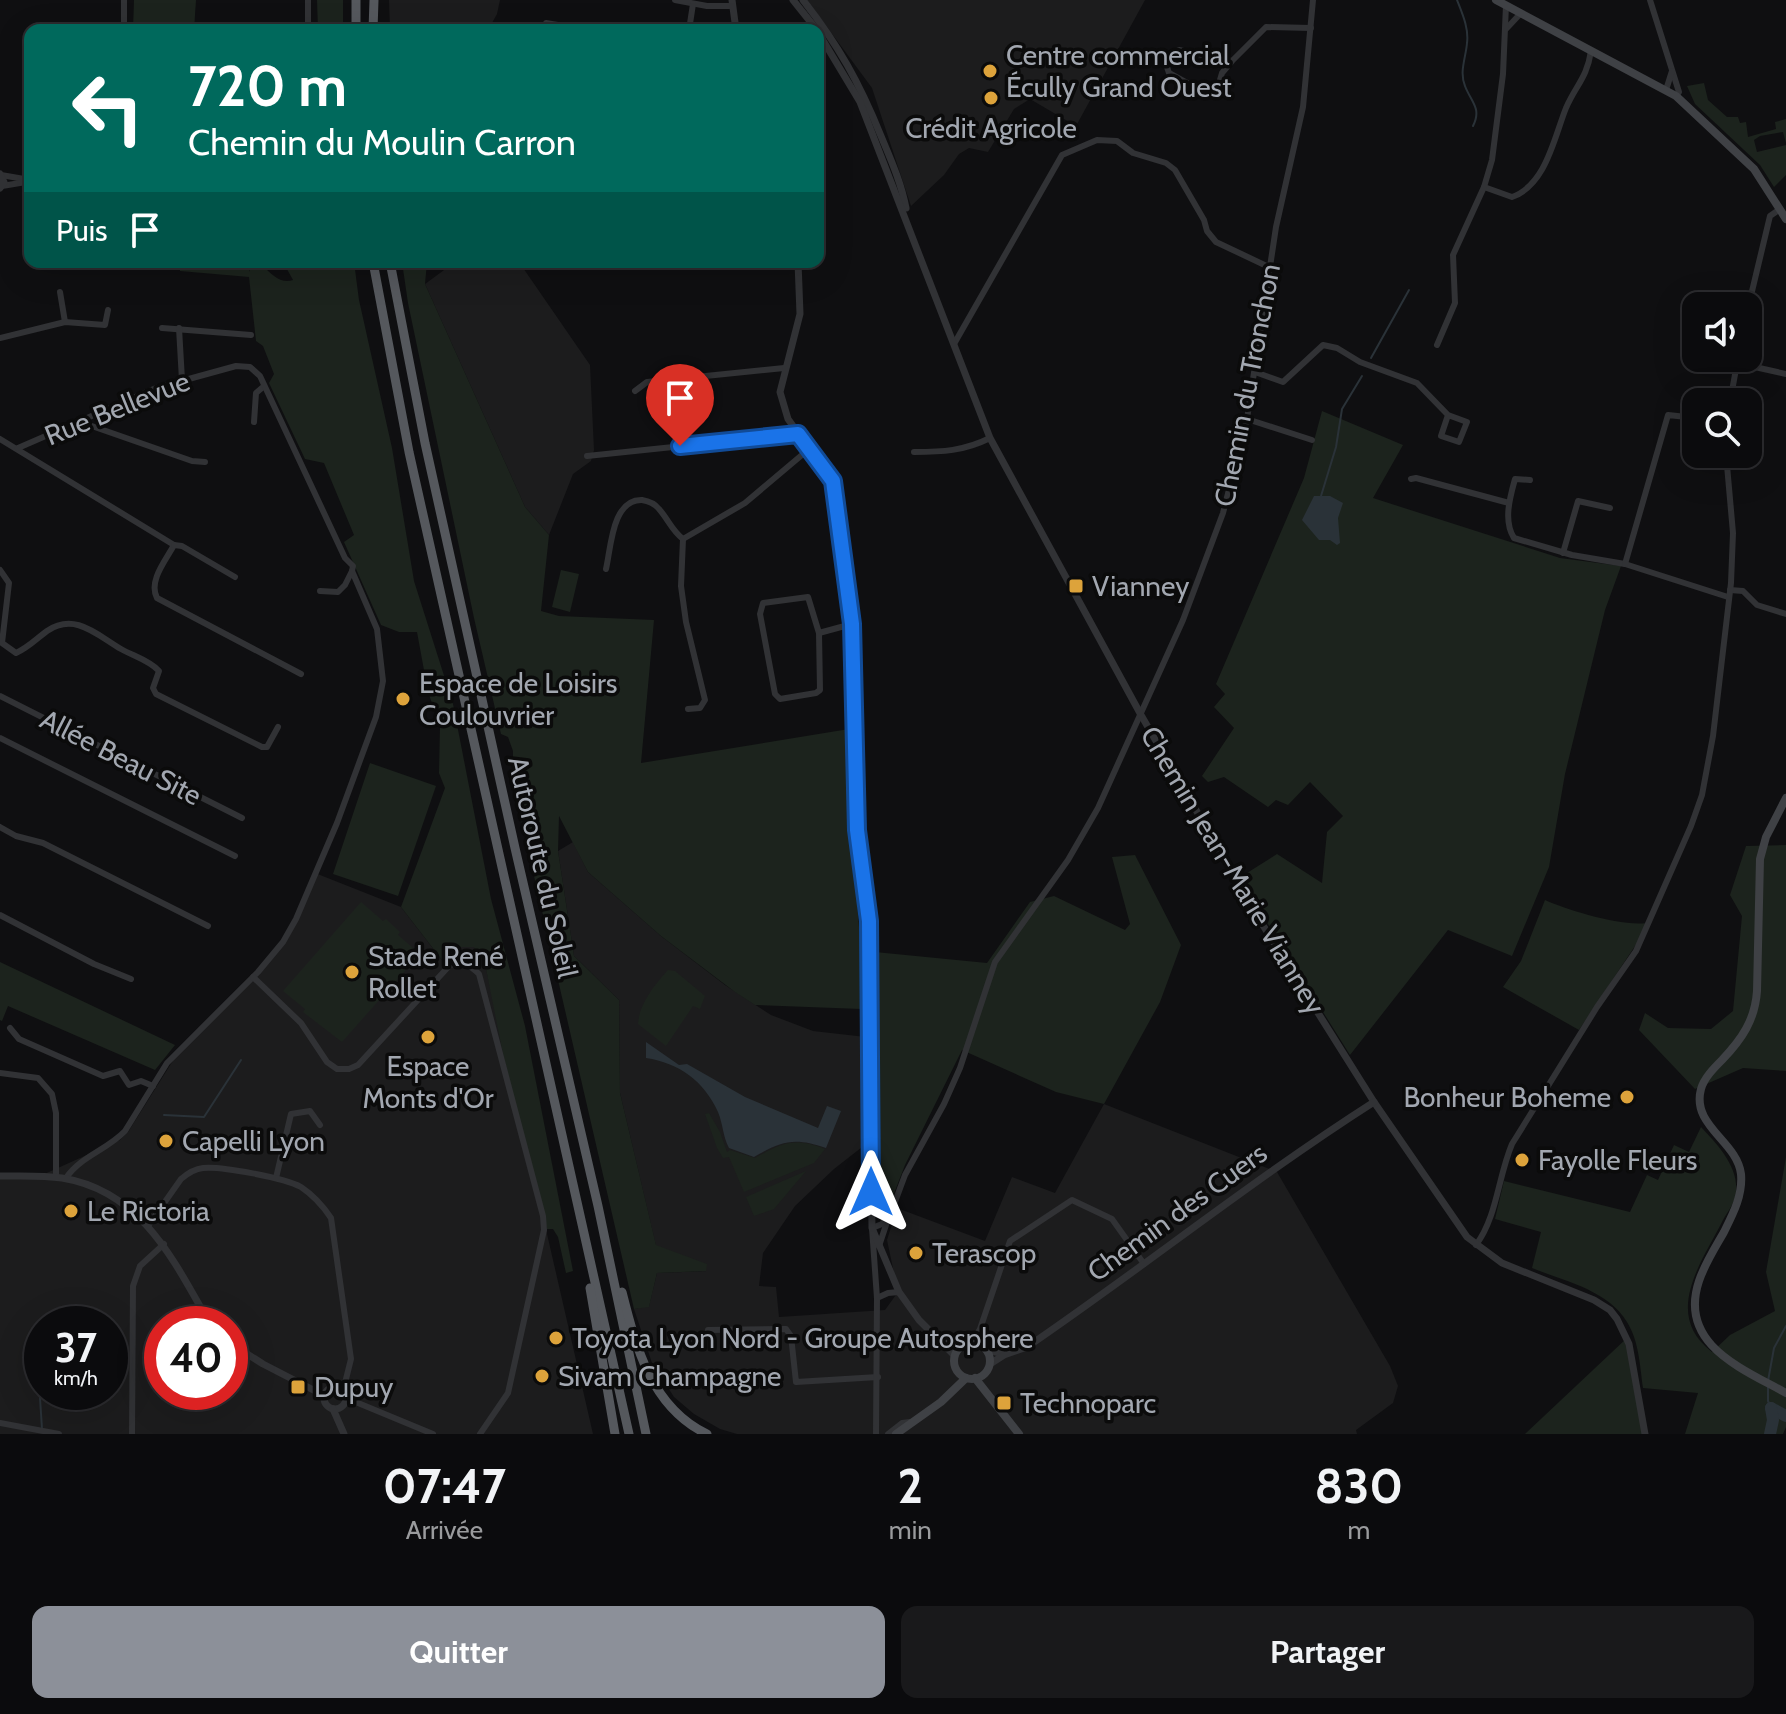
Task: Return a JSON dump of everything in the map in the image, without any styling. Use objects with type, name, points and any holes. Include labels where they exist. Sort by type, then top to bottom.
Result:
[{"type":"highway","points":[[356,0],[356,24]]},
{"type":"highway","points":[[373,24],[374,0]]},
{"type":"highway","name":"Autoroute du Soleil","points":[[374,268],[409,452],[629,1434]]},
{"type":"highway","name":"Autoroute du Soleil","points":[[391,268],[429,458],[598,1206],[646,1434]]},
{"type":"highway","points":[[598,1206],[644,1366],[661,1396],[673,1409],[707,1434]]},
{"type":"highway","points":[[584,1237],[593,1311],[615,1434]]},
{"type":"main road","points":[[1496,0],[1676,96],[1754,169],[1786,219]]},
{"type":"main road","points":[[1786,798],[1766,837],[1760,859],[1754,1011],[1743,1036],[1703,1082],[1699,1099],[1703,1117],[1735,1155],[1741,1180],[1738,1201],[1700,1278],[1695,1298],[1695,1312],[1702,1334],[1716,1352],[1786,1393]]},
{"type":"main road","points":[[896,1434],[970,1376],[990,1364],[979,1346],[960,1347],[955,1356],[970,1376],[992,1399],[1019,1434]]},
{"type":"street","points":[[124,0],[124,24]]},
{"type":"street","points":[[308,0],[308,24]]},
{"type":"street","points":[[675,0],[693,4],[734,2],[736,24]]},
{"type":"street","name":"Chemin Jean-Marie Vianney","points":[[793,0],[812,24]]},
{"type":"street","name":"Chemin Jean-Marie Vianney","points":[[803,0],[820,24]]},
{"type":"street","name":"Chemin du Tronchon","points":[[872,1228],[882,1224],[892,1210],[960,1068],[995,962],[1083,838],[1183,620],[1223,513],[1247,419],[1283,191],[1303,107],[1313,0]]},
{"type":"street","points":[[1650,0],[1677,83],[1679,92],[1676,96]]},
{"type":"street","points":[[690,24],[693,4]]},
{"type":"street","points":[[1437,345],[1455,303],[1453,255],[1484,187],[1492,160],[1506,5]]},
{"type":"street","points":[[1506,29],[1521,13]]},
{"type":"street","points":[[546,23],[552,24]]},
{"type":"street","points":[[1232,61],[1179,50],[1172,53],[1166,64],[1169,73],[1207,94],[1217,90],[1222,73],[1266,27],[1311,28]]},
{"type":"street","name":"Chemin Jean-Marie Vianney","points":[[824,29],[848,62],[901,184],[908,222],[990,438],[1141,715],[1259,919],[1457,1227],[1502,1263],[1594,1300],[1610,1310],[1627,1338],[1645,1434]]},
{"type":"street","name":"Chemin Jean-Marie Vianney","points":[[824,40],[863,100]]},
{"type":"street","points":[[1484,187],[1512,197],[1521,194],[1536,181],[1567,107],[1588,69],[1591,51]]},
{"type":"street","points":[[1588,69],[1604,57]]},
{"type":"street","points":[[1666,90],[1672,71]]},
{"type":"street","points":[[954,344],[1062,155],[1097,140],[1117,141],[1133,153],[1166,163],[1175,170],[1216,242],[1271,268]]},
{"type":"street","points":[[1,174],[24,179]]},
{"type":"street","points":[[1,174],[4,179],[1,187]]},
{"type":"street","points":[[1,187],[24,181]]},
{"type":"street","points":[[1752,292],[1770,216],[1780,209]]},
{"type":"street","points":[[798,268],[800,314],[784,368],[781,400],[798,434],[833,481],[852,624],[857,830],[869,921],[872,1228],[878,1377],[875,1432]]},
{"type":"street","points":[[60,292],[65,322]]},
{"type":"street","points":[[0,338],[65,322],[105,325],[108,310]]},
{"type":"street","points":[[162,328],[251,335]]},
{"type":"street","points":[[179,328],[182,380]]},
{"type":"street","points":[[1255,372],[1283,382],[1323,345],[1337,348],[1360,362],[1417,383],[1448,415],[1467,422],[1459,442],[1441,436],[1448,415]]},
{"type":"street","name":"Rue Bellevue","points":[[18,448],[128,399],[182,380],[245,365],[260,376],[263,387]]},
{"type":"street","points":[[635,391],[647,382],[784,368]]},
{"type":"street","points":[[1762,368],[1786,374]]},
{"type":"street","points":[[694,377],[697,409]]},
{"type":"street","points":[[254,422],[256,393],[263,387],[345,558],[353,566],[345,585],[338,592],[320,591]]},
{"type":"street","points":[[1625,564],[1668,415],[1682,416]]},
{"type":"street","points":[[1247,419],[1312,440]]},
{"type":"street","points":[[81,420],[192,461],[205,462]]},
{"type":"street","points":[[587,456],[798,434]]},
{"type":"street","points":[[914,452],[950,452],[969,448],[990,438]]},
{"type":"street","points":[[0,439],[174,545],[182,546],[235,577]]},
{"type":"street","points":[[683,539],[745,503],[809,449]]},
{"type":"street","points":[[1476,1245],[1488,1226],[1502,1167],[1512,1144],[1597,1007],[1636,951],[1702,795],[1713,736],[1729,593],[1733,533],[1727,468]]},
{"type":"street","points":[[1411,479],[1509,503]]},
{"type":"street","points":[[1530,480],[1515,479],[1509,503],[1510,532],[1514,538],[1729,593],[1743,591],[1757,605],[1786,614]]},
{"type":"street","points":[[606,569],[618,517],[623,508],[634,501],[646,500],[657,506],[675,533],[683,539]]},
{"type":"street","points":[[1563,553],[1578,501],[1610,508]]},
{"type":"street","points":[[683,539],[683,598],[705,700],[700,708],[688,709]]},
{"type":"street","points":[[174,545],[154,583],[157,598],[301,674]]},
{"type":"street","points":[[0,570],[9,583],[2,643],[16,653],[62,624],[78,623],[130,655],[153,665],[159,671],[153,688],[156,694],[262,747],[267,747],[278,727]]},
{"type":"street","points":[[66,1178],[81,1162],[121,1136],[173,1057],[280,947],[296,919],[353,782],[378,707],[383,681],[379,640],[371,611],[352,571]]},
{"type":"street","points":[[808,597],[819,633],[820,690],[780,699],[775,694],[760,614],[763,603],[808,597]]},
{"type":"street","points":[[819,633],[852,624]]},
{"type":"street","name":"Allée Beau Site","points":[[0,696],[242,818]]},
{"type":"street","points":[[0,738],[235,856]]},
{"type":"street","points":[[0,827],[16,836],[43,843],[208,926]]},
{"type":"street","points":[[0,915],[94,964],[131,979]]},
{"type":"street","points":[[253,977],[301,1023],[327,1062],[337,1069],[349,1069],[358,1065],[450,965],[470,964],[479,974],[543,1216],[544,1230],[508,1393],[480,1434]]},
{"type":"street","points":[[10,1028],[19,1039],[103,1076],[120,1071],[129,1085],[141,1081],[153,1086]]},
{"type":"street","points":[[0,1073],[38,1078],[52,1094],[56,1113],[56,1177]]},
{"type":"street","name":"Chemin des Cuers","points":[[990,1364],[1027,1347],[1307,1144],[1374,1102]]},
{"type":"street","points":[[276,1178],[291,1114],[310,1111],[320,1125]]},
{"type":"street","points":[[148,1226],[176,1184],[196,1169],[205,1167],[276,1178],[300,1187],[322,1205],[331,1218],[351,1359],[350,1371],[336,1408],[344,1433]]},
{"type":"street","points":[[0,1176],[66,1178],[107,1195],[148,1226],[164,1244],[200,1306]]},
{"type":"street","points":[[1004,1355],[979,1346],[980,1329],[1010,1241],[1072,1200],[1112,1219],[1144,1264]]},
{"type":"street","points":[[879,1246],[892,1210]]},
{"type":"street","points":[[872,1228],[899,1292],[919,1320],[955,1356]]},
{"type":"street","points":[[132,1434],[133,1286],[140,1266],[164,1244]]},
{"type":"street","points":[[877,1298],[899,1292]]},
{"type":"street","points":[[708,1330],[786,1329],[791,1336],[796,1382],[878,1377]]},
{"type":"street","points":[[938,1337],[960,1347]]},
{"type":"street","points":[[248,1354],[326,1394],[342,1392],[433,1434]]},
{"type":"street","points":[[326,1394],[326,1403],[336,1408]]},
{"type":"street","points":[[888,1434],[902,1423],[913,1422]]},
{"type":"street","points":[[0,1423],[59,1434]]},
{"type":"shaded area","points":[[134,0],[196,0],[194,24],[133,24]]},
{"type":"shaded area","points":[[317,0],[343,0],[343,24],[318,24]]},
{"type":"shaded area","points":[[389,0],[500,0],[491,24],[390,24]]},
{"type":"shaded area","points":[[807,0],[1145,0],[1076,126],[1030,99],[1014,109],[988,152],[969,148],[959,154],[944,175],[911,206],[872,88]]},
{"type":"shaded area","points":[[1704,83],[1708,100],[1727,117],[1738,117],[1740,123],[1746,122],[1748,137],[1776,129],[1775,122],[1786,119],[1786,143],[1783,132],[1754,140],[1757,152],[1786,145],[1786,175],[1774,187],[1760,165],[1695,104],[1687,86]]},
{"type":"shaded area","points":[[180,268],[249,268],[249,272],[250,268],[265,268],[277,278],[289,281],[293,280],[286,268],[355,268],[392,448],[414,581],[453,704],[491,899],[525,1026],[573,1271],[566,1273],[558,1237],[553,1229],[547,1229],[503,1054],[485,964],[474,947],[455,947],[442,960],[401,907],[445,788],[439,773],[440,726],[428,692],[417,632],[399,632],[381,625],[344,542],[354,535],[324,463],[305,459],[269,383],[274,374],[263,346],[256,341],[249,277],[180,271]]},
{"type":"shaded area","points":[[403,268],[426,268],[425,284],[525,507],[549,535],[541,611],[559,616],[654,620],[641,763],[849,729],[861,1009],[755,1005],[661,936],[588,872],[559,816],[558,851],[574,956],[619,1000],[620,1093],[656,1245],[707,1264],[706,1271],[657,1273],[649,1307],[634,1309],[513,785],[513,751],[508,737],[501,734],[474,618]]},
{"type":"shaded area","points":[[447,268],[523,268],[590,365],[594,450],[591,461],[573,474],[549,535],[525,507],[425,284]]},
{"type":"shaded area","points":[[1322,411],[1403,445],[1373,498],[1560,558],[1621,566],[1605,610],[1565,774],[1549,867],[1512,956],[1448,930],[1350,1055],[1239,878],[1277,854],[1322,883],[1327,832],[1343,816],[1310,782],[1288,805],[1276,800],[1268,807],[1224,777],[1208,782],[1202,776],[1234,728],[1214,707],[1225,694],[1216,684],[1304,478]]},
{"type":"shaded area","points":[[1314,496],[1330,496],[1343,503],[1338,518],[1340,543],[1337,545],[1330,540],[1319,540],[1302,520]]},
{"type":"shaded area","points":[[561,570],[579,574],[570,612],[552,607]]},
{"type":"shaded area","points":[[370,763],[436,786],[398,896],[333,874]]},
{"type":"shaded area","points":[[573,842],[588,872],[661,936],[725,985],[771,1015],[813,1031],[866,1037],[866,1144],[795,1206],[763,1253],[759,1286],[776,1287],[779,1317],[885,1310],[898,1292],[887,1240],[897,1208],[985,1241],[1012,1177],[1055,1193],[1104,1104],[1277,1172],[1390,1366],[1398,1386],[1393,1403],[1356,1430],[1357,1434],[737,1434],[720,1429],[694,1414],[674,1397],[652,1363],[634,1309],[649,1306],[657,1273],[706,1271],[656,1246],[620,1093],[619,1000],[574,956],[558,851]]},
{"type":"shaded area","points":[[1786,845],[1786,1071],[1743,1068],[1695,1089],[1639,1030],[1645,1013],[1668,1028],[1711,1029],[1733,1011],[1742,916],[1730,895],[1746,846]]},
{"type":"shaded area","points":[[1135,855],[1181,945],[1160,1002],[1104,1104],[1056,1092],[962,1050],[905,1165],[888,1209],[875,1207],[875,952],[987,963],[1030,902],[1054,896],[1125,930],[1130,924],[1112,857]]},
{"type":"shaded area","points":[[315,873],[401,907],[442,960],[455,947],[475,947],[485,964],[593,1434],[0,1434],[0,1175],[40,1176],[120,1140],[174,1059],[280,947]]},
{"type":"shaded area","points":[[1545,900],[1613,921],[1651,922],[1579,1030],[1503,987],[1521,961]]},
{"type":"shaded area","name":"Stade René Rollet","points":[[361,902],[383,921],[386,919],[400,932],[398,935],[420,954],[342,1042],[303,1012],[305,1009],[283,991]]},
{"type":"shaded area","points":[[0,962],[175,1045],[155,1070],[8,1006],[2,1021]]},
{"type":"shaded area","points":[[668,970],[675,971],[705,996],[700,1009],[693,1006],[666,1046],[638,1024],[645,1002]]},
{"type":"shaded area","points":[[646,1042],[679,1065],[687,1064],[745,1097],[818,1128],[827,1106],[841,1111],[826,1148],[788,1142],[754,1157],[729,1148],[718,1112],[705,1091],[680,1069],[646,1058]]},
{"type":"shaded area","points":[[709,1113],[727,1152],[730,1150],[755,1158],[788,1143],[805,1143],[825,1149],[814,1163],[744,1192],[729,1157],[723,1158],[717,1148],[705,1114]]},
{"type":"shaded area","points":[[1701,1127],[1727,1159],[1736,1187],[1733,1203],[1697,1270],[1688,1305],[1690,1321],[1697,1337],[1712,1352],[1730,1335],[1775,1311],[1766,1272],[1786,1157],[1786,1427],[1783,1434],[1685,1434],[1698,1393],[1643,1388],[1634,1337],[1619,1311],[1597,1294],[1532,1268],[1541,1232],[1495,1219],[1504,1181],[1630,1212],[1647,1175],[1658,1180],[1674,1145],[1689,1152]]},
{"type":"shaded area","points":[[806,1171],[774,1209],[754,1216],[746,1197]]},
{"type":"shaded area","points":[[1627,1338],[1645,1434],[1525,1434]]},
{"type":"waterway","points":[[1457,0],[1467,32],[1463,75],[1476,110],[1473,126]]},
{"type":"waterway","points":[[1371,358],[1409,290]]},
{"type":"waterway","points":[[1321,496],[1336,447],[1342,409],[1362,376]]},
{"type":"waterway","points":[[164,1115],[204,1117],[241,1060]]},
{"type":"waterway","points":[[1768,1381],[1774,1348],[1786,1326]]},
{"type":"waterway","points":[[1768,1387],[1771,1408]]},
{"type":"waterway","points":[[1771,1408],[1786,1416]]},
{"type":"waterway","points":[[1770,1434],[1773,1420],[1771,1408]]},
{"type":"waterway","points":[[41,1410],[42,1429]]},
{"type":"place","name":"Centre commercial Écully Grand Ouest","points":[[990,71]]},
{"type":"place","name":"Crédit Agricole","points":[[991,98]]},
{"type":"place","name":"Vianney","points":[[1076,586]]},
{"type":"place","name":"Espace de Loisirs Coulouvrier","points":[[403,699]]},
{"type":"place","name":"Stade René Rollet","points":[[352,972]]},
{"type":"place","name":"Espace Monts d'Or","points":[[428,1037]]},
{"type":"place","name":"Bonheur Boheme","points":[[1627,1097]]},
{"type":"place","name":"Capelli Lyon","points":[[166,1141]]},
{"type":"place","name":"Fayolle Fleurs","points":[[1522,1160]]},
{"type":"place","name":"Le Rictoria","points":[[71,1211]]},
{"type":"place","name":"Terascop","points":[[916,1253]]},
{"type":"place","name":"Toyota Lyon Nord - Groupe Autosphere","points":[[556,1338]]},
{"type":"place","name":"Sivam Champagne","points":[[542,1376]]},
{"type":"place","name":"Dupuy","points":[[298,1387]]},
{"type":"place","name":"Technoparc","points":[[1004,1403]]},
{"type":"route","points":[[680,446],[798,434],[833,481],[852,624],[857,830],[869,921],[871,1192]]}]
